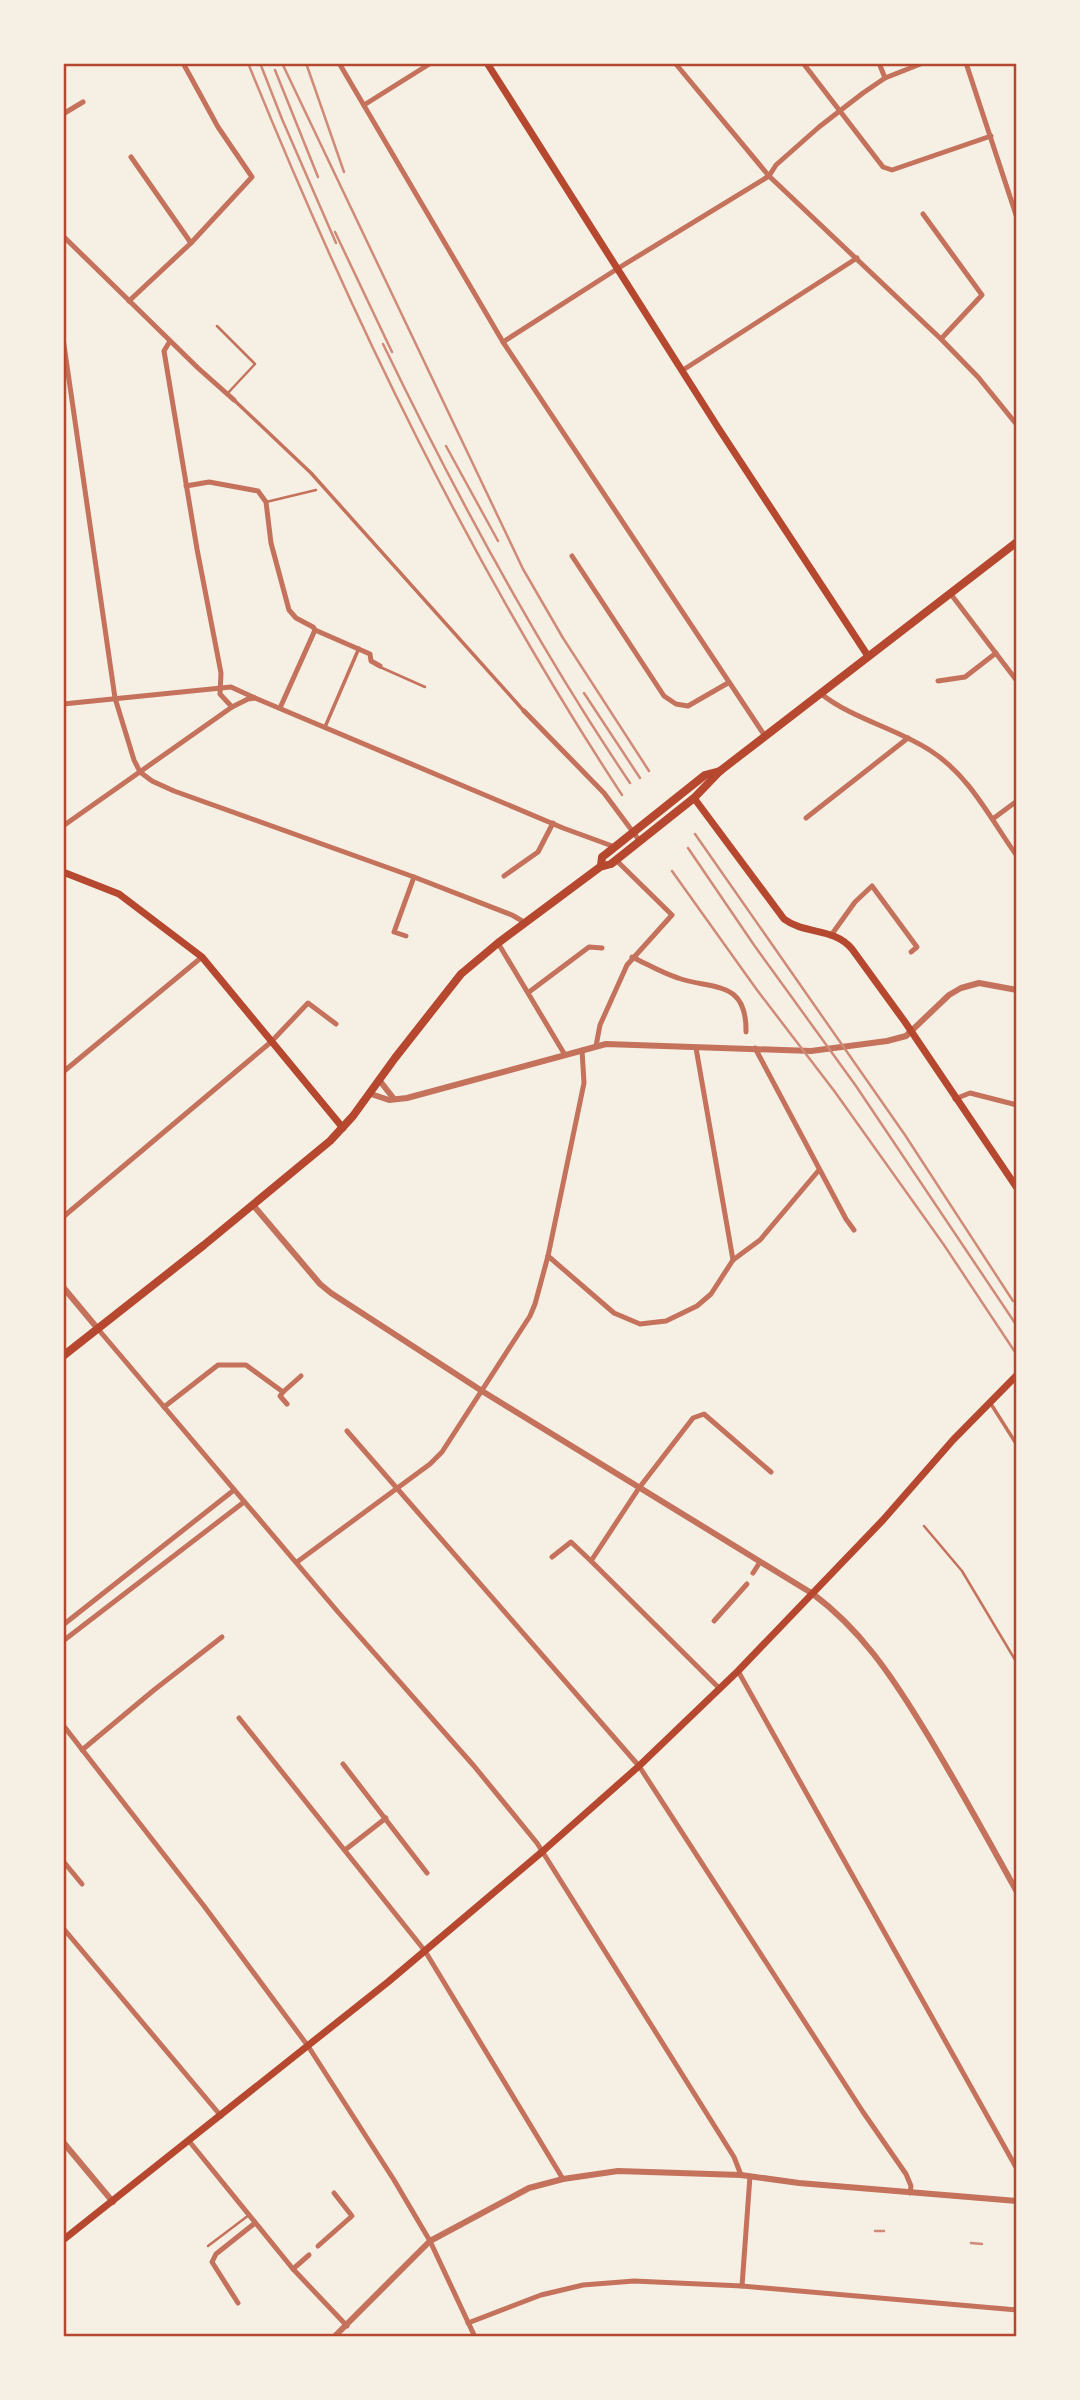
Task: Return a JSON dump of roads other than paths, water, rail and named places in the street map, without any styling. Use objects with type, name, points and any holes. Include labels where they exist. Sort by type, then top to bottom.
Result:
[{"type":"main road","points":[[487,63],[868,656]]},
{"type":"main road","points":[[63,1356],[253,1205],[343,1128],[461,974],[524,922],[601,866],[616,860],[694,798],[720,771],[1017,542]]},
{"type":"main road","points":[[601,866],[603,858],[635,830],[705,775],[720,771]]},
{"type":"main road","points":[[679,796],[690,795],[694,798],[784,919],[797,927],[832,934],[845,941],[852,949],[1017,1188]]},
{"type":"main road","points":[[615,847],[631,846]]},
{"type":"main road","points":[[63,872],[119,894],[202,957],[343,1128]]},
{"type":"main road","points":[[63,2241],[425,1951],[639,1766],[720,1689],[813,1594],[1017,1375]]},
{"type":"street","points":[[129,301],[191,243],[252,177],[218,127],[183,63]]},
{"type":"street","points":[[339,63],[503,342],[765,736]]},
{"type":"street","points":[[364,105],[431,63]]},
{"type":"street","points":[[675,63],[769,176],[941,339],[978,377],[1017,425]]},
{"type":"street","points":[[803,63],[883,167],[892,170],[991,136]]},
{"type":"street","points":[[879,63],[886,78]]},
{"type":"street","points":[[503,342],[769,176],[776,165],[839,112],[886,78],[923,63]]},
{"type":"street","points":[[966,63],[1017,219]]},
{"type":"street","points":[[63,114],[83,102]]},
{"type":"street","points":[[131,157],[191,243]]},
{"type":"street","points":[[923,214],[982,295],[941,339]]},
{"type":"street","points":[[64,238],[310,473],[524,711],[604,793],[641,839]]},
{"type":"street","points":[[683,370],[857,258]]},
{"type":"street","points":[[63,338],[116,698],[140,772],[174,791],[414,877],[524,922]]},
{"type":"street","points":[[170,341],[164,351],[221,673],[220,694],[232,707]]},
{"type":"street","points":[[186,486],[209,482],[258,491],[266,502],[271,543],[292,615],[313,627],[315,631],[359,648],[380,666]]},
{"type":"street","points":[[572,556],[646,672],[668,700],[688,706],[728,683]]},
{"type":"street","points":[[950,593],[1017,681]]},
{"type":"street","points":[[281,708],[315,631]]},
{"type":"street","points":[[325,727],[359,648]]},
{"type":"street","points":[[937,681],[965,677],[996,653]]},
{"type":"street","points":[[63,704],[236,688],[615,847]]},
{"type":"street","points":[[820,693],[831,703],[933,752],[957,774],[994,818],[1017,856]]},
{"type":"street","points":[[63,825],[232,707],[255,698]]},
{"type":"street","points":[[806,818],[908,738]]},
{"type":"street","points":[[994,818],[1017,801]]},
{"type":"street","points":[[504,876],[538,852],[553,823]]},
{"type":"street","points":[[596,1046],[600,1025],[632,957],[672,915],[616,860]]},
{"type":"street","points":[[407,936],[394,932],[414,877]]},
{"type":"street","points":[[832,934],[855,902],[872,886],[917,947],[911,952]]},
{"type":"street","points":[[498,943],[565,1055]]},
{"type":"street","points":[[529,992],[589,947],[602,948]]},
{"type":"street","points":[[63,1072],[202,957]]},
{"type":"street","points":[[632,957],[679,979],[709,983],[731,992],[741,1004],[746,1017],[746,1032]]},
{"type":"street","points":[[371,1094],[389,1100],[407,1098],[606,1044],[785,1051],[854,1047],[899,1038],[961,988],[979,983],[1017,990]]},
{"type":"street","points":[[63,1217],[271,1042],[308,1003],[336,1024]]},
{"type":"street","points":[[696,1048],[733,1260]]},
{"type":"street","points":[[755,1048],[854,1230]]},
{"type":"street","points":[[297,1562],[430,1464],[442,1452],[530,1316],[548,1256],[584,1083],[582,1050]]},
{"type":"street","points":[[380,1081],[394,1099]]},
{"type":"street","points":[[955,1099],[970,1093],[1017,1105]]},
{"type":"street","points":[[548,1256],[614,1313],[640,1324],[666,1321],[697,1306],[711,1294],[733,1260],[760,1240],[819,1170]]},
{"type":"street","points":[[253,1205],[325,1288],[482,1391],[813,1594],[852,1628],[887,1671],[933,1742],[1017,1892]]},
{"type":"street","points":[[63,1287],[338,1612],[474,1766],[543,1851],[734,2157],[741,2175]]},
{"type":"street","points":[[164,1407],[218,1365],[246,1365],[283,1392]]},
{"type":"street","points":[[287,1404],[280,1396],[301,1376]]},
{"type":"street","points":[[990,1402],[1017,1445]]},
{"type":"street","points":[[591,1561],[639,1488],[693,1419],[704,1414],[771,1472]]},
{"type":"street","points":[[348,1431],[639,1766],[906,2174],[911,2186],[910,2193]]},
{"type":"street","points":[[63,1625],[234,1490]]},
{"type":"street","points":[[63,1640],[244,1502]]},
{"type":"street","points":[[552,1557],[571,1542],[720,1689]]},
{"type":"street","points":[[753,1573],[760,1562]]},
{"type":"street","points":[[713,1621],[747,1584]]},
{"type":"street","points":[[82,1751],[222,1637]]},
{"type":"street","points":[[738,1671],[1017,2169]]},
{"type":"street","points":[[239,1718],[425,1951],[563,2179]]},
{"type":"street","points":[[63,1725],[204,1906],[308,2046],[387,2168],[430,2241],[475,2337]]},
{"type":"street","points":[[343,1764],[427,1873]]},
{"type":"street","points":[[345,1850],[386,1818]]},
{"type":"street","points":[[63,1861],[82,1884]]},
{"type":"street","points":[[63,1928],[221,2116]]},
{"type":"street","points":[[189,2141],[293,2269],[346,2326]]},
{"type":"street","points":[[63,2143],[113,2202]]},
{"type":"street","points":[[334,2337],[430,2241],[529,2188],[563,2179],[618,2171],[741,2175],[1017,2201]]},
{"type":"street","points":[[741,2286],[750,2176]]},
{"type":"street","points":[[318,2246],[352,2216],[334,2193]]},
{"type":"street","points":[[238,2303],[212,2262],[216,2254],[255,2223]]},
{"type":"street","points":[[293,2269],[309,2255]]},
{"type":"street","points":[[468,2323],[534,2297],[583,2285],[634,2281],[741,2286],[1017,2310]]},
{"type":"lane","points":[[217,326],[255,364],[227,394]]},
{"type":"lane","points":[[266,502],[316,490]]},
{"type":"lane","points":[[380,666],[425,687]]},
{"type":"lane","points":[[924,1526],[962,1571],[1017,1663]]},
{"type":"lane","points":[[208,2246],[249,2215]]},
{"type":"railway","points":[[248,63],[329,252],[417,438],[514,619],[622,795]]},
{"type":"railway","points":[[260,63],[336,243]]},
{"type":"railway","points":[[282,63],[523,569],[563,638],[649,771]]},
{"type":"railway","points":[[306,63],[344,172]]},
{"type":"railway","points":[[275,70],[318,177]]},
{"type":"railway","points":[[335,232],[392,352]]},
{"type":"railway","points":[[383,344],[439,457],[499,568],[562,677],[630,783]]},
{"type":"railway","points":[[446,446],[498,541]]},
{"type":"railway","points":[[584,693],[640,778]]},
{"type":"railway","points":[[695,834],[905,1135],[1013,1301]]},
{"type":"railway","points":[[688,848],[856,1086],[1017,1326]]},
{"type":"railway","points":[[672,871],[757,990],[835,1092],[944,1245],[1017,1355]]},
{"type":"railway","points":[[875,2231],[884,2231]]},
{"type":"railway","points":[[971,2243],[982,2244]]}]
